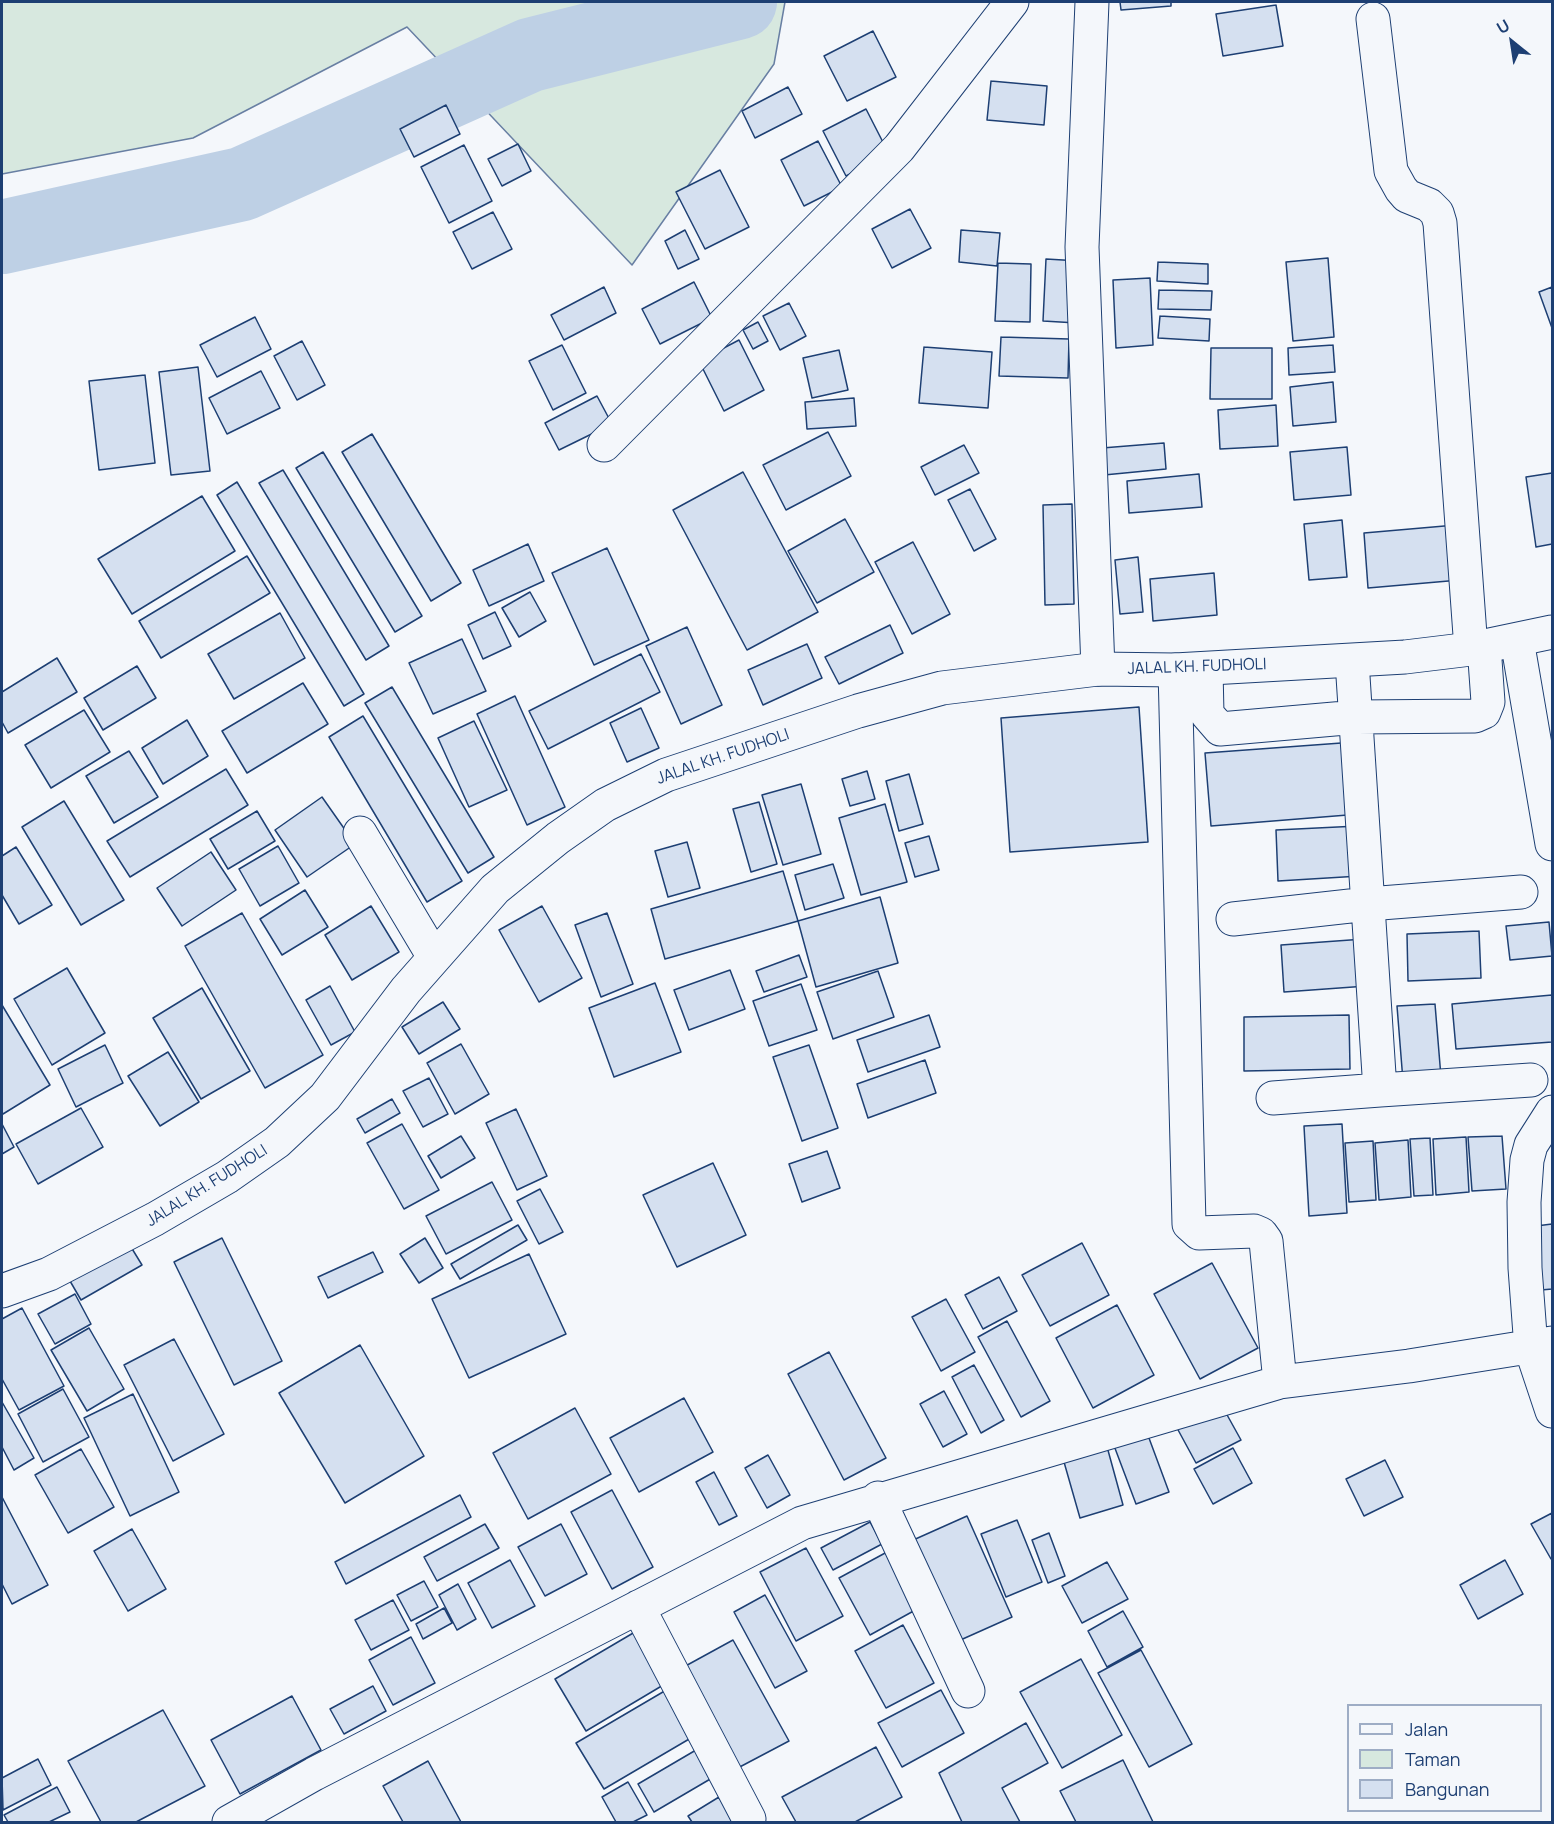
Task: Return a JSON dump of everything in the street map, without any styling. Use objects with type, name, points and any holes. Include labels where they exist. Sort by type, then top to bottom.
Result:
[{"type":"street","points":[[604,445],[855,195],[899,148],[1012,2]]},
{"type":"street","points":[[1092,2],[1082,247],[1098,669]]},
{"type":"street","points":[[1190,670],[1211,722],[1220,729],[1356,717],[1475,716],[1484,712],[1488,702],[1478,647],[1440,223],[1437,213],[1429,205],[1407,196],[1391,171],[1373,19]]},
{"type":"street","name":"JALAL KH. FUDHOLI","points":[[2,1292],[49,1274],[155,1219],[227,1178],[277,1142],[325,1098],[434,957],[495,889],[558,838],[605,805],[666,775],[858,711],[942,688],[1098,669],[1190,670],[1352,661],[1478,647],[1552,632]]},
{"type":"street","points":[[1517,639],[1552,844]]},
{"type":"street","points":[[1352,661],[1380,1090]]},
{"type":"street","points":[[1190,670],[1189,1224],[1199,1233],[1254,1231],[1266,1240],[1280,1382]]},
{"type":"street","points":[[360,833],[434,957]]},
{"type":"street","points":[[1233,919],[1368,904],[1521,892]]},
{"type":"street","points":[[1273,1098],[1531,1080]]},
{"type":"street","points":[[1552,1112],[1538,1131],[1527,1160],[1525,1268],[1542,1346],[1552,1411]]},
{"type":"street","points":[[230,1822],[314,1774],[802,1523],[878,1498],[1280,1382],[1542,1346]]},
{"type":"street","points":[[878,1498],[968,1691]]},
{"type":"street","points":[[639,1607],[749,1819]]},
{"type":"green space","points":[[2,2],[785,2],[774,64],[632,265],[407,27],[193,138],[2,174]]},
{"type":"building","points":[[1120,2],[1171,2],[1171,6],[1121,10]]},
{"type":"building","points":[[1276,5],[1283,46],[1223,56],[1216,14]]},
{"type":"building","points":[[873,31],[896,77],[847,101],[824,56]]},
{"type":"building","points":[[991,81],[1047,86],[1044,125],[987,120]]},
{"type":"building","points":[[788,87],[802,114],[755,138],[742,111]]},
{"type":"building","points":[[446,105],[460,134],[414,157],[400,129]]},
{"type":"building","points":[[866,109],[889,154],[846,176],[823,131]]},
{"type":"building","points":[[818,141],[842,187],[804,206],[781,160]]},
{"type":"building","points":[[518,144],[531,171],[502,186],[488,159]]},
{"type":"building","points":[[464,145],[492,201],[449,223],[421,167]]},
{"type":"building","points":[[720,170],[749,227],[705,249],[676,192]]},
{"type":"building","points":[[910,209],[931,248],[892,268],[872,229]]},
{"type":"building","points":[[493,212],[512,249],[472,269],[453,232]]},
{"type":"building","points":[[685,230],[699,259],[678,269],[665,241]]},
{"type":"building","points":[[961,230],[1000,233],[997,266],[959,262]]},
{"type":"building","points":[[1328,258],[1334,337],[1293,341],[1286,262]]},
{"type":"building","points":[[1046,259],[1080,261],[1077,323],[1043,321]]},
{"type":"building","points":[[1158,262],[1208,264],[1208,284],[1157,281]]},
{"type":"building","points":[[998,263],[1031,264],[1030,322],[995,321]]},
{"type":"building","points":[[1150,278],[1153,345],[1116,348],[1113,280]]},
{"type":"building","points":[[694,282],[712,318],[660,344],[642,309]]},
{"type":"building","points":[[604,287],[616,313],[564,340],[551,315]]},
{"type":"building","points":[[1552,287],[1552,328],[1539,292]]},
{"type":"building","points":[[1159,290],[1212,291],[1211,310],[1158,309]]},
{"type":"building","points":[[789,303],[806,336],[780,350],[763,316]]},
{"type":"building","points":[[1160,316],[1210,319],[1209,341],[1158,338]]},
{"type":"building","points":[[255,317],[271,349],[217,377],[200,345]]},
{"type":"building","points":[[758,322],[768,341],[753,349],[743,330]]},
{"type":"building","points":[[1001,337],[1069,339],[1068,378],[999,376]]},
{"type":"building","points":[[739,340],[764,390],[724,411],[699,361]]},
{"type":"building","points":[[302,341],[325,385],[297,400],[274,356]]},
{"type":"building","points":[[562,345],[586,393],[553,410],[529,361]]},
{"type":"building","points":[[1333,345],[1335,372],[1289,375],[1288,348]]},
{"type":"building","points":[[924,347],[992,352],[988,408],[919,403]]},
{"type":"building","points":[[1211,348],[1272,348],[1272,399],[1210,399]]},
{"type":"building","points":[[839,350],[848,390],[812,398],[803,358]]},
{"type":"building","points":[[198,367],[210,471],[171,475],[159,372]]},
{"type":"building","points":[[261,371],[280,408],[227,434],[209,398]]},
{"type":"building","points":[[145,375],[155,463],[99,470],[89,381]]},
{"type":"building","points":[[1333,382],[1336,422],[1293,426],[1290,387]]},
{"type":"building","points":[[597,396],[612,424],[559,450],[545,423]]},
{"type":"building","points":[[854,398],[856,426],[807,429],[805,402]]},
{"type":"building","points":[[1276,405],[1278,446],[1220,449],[1218,410]]},
{"type":"building","points":[[828,432],[851,476],[786,510],[763,465]]},
{"type":"building","points":[[372,434],[461,583],[431,601],[342,452]]},
{"type":"building","points":[[1164,443],[1166,469],[1104,475],[1102,448]]},
{"type":"building","points":[[964,445],[979,473],[935,495],[921,467]]},
{"type":"building","points":[[1347,447],[1351,495],[1294,500],[1290,452]]},
{"type":"building","points":[[323,452],[422,616],[395,632],[296,468]]},
{"type":"building","points":[[283,470],[389,646],[366,660],[259,483]]},
{"type":"building","points":[[743,472],[818,612],[747,650],[673,510]]},
{"type":"building","points":[[1552,473],[1552,544],[1536,547],[1526,477]]},
{"type":"building","points":[[1199,474],[1202,507],[1129,513],[1127,481]]},
{"type":"building","points":[[237,482],[364,694],[344,706],[217,495]]},
{"type":"building","points":[[970,489],[996,539],[974,551],[948,500]]},
{"type":"building","points":[[202,496],[235,551],[132,614],[98,559]]},
{"type":"building","points":[[1072,504],[1074,604],[1045,605],[1043,505]]},
{"type":"building","points":[[845,519],[874,572],[817,603],[788,551]]},
{"type":"building","points":[[1342,520],[1347,577],[1309,580],[1304,524]]},
{"type":"building","points":[[1456,525],[1460,580],[1368,588],[1364,533]]},
{"type":"building","points":[[913,542],[950,614],[912,634],[875,562]]},
{"type":"building","points":[[528,544],[544,581],[489,606],[473,570]]},
{"type":"building","points":[[607,548],[649,640],[594,665],[552,573]]},
{"type":"building","points":[[247,556],[270,593],[161,658],[139,621]]},
{"type":"building","points":[[1138,557],[1143,612],[1120,614],[1115,560]]},
{"type":"building","points":[[1214,573],[1217,615],[1153,621],[1150,579]]},
{"type":"building","points":[[530,592],[546,621],[519,637],[502,608]]},
{"type":"building","points":[[495,612],[511,646],[483,659],[468,625]]},
{"type":"building","points":[[280,613],[305,658],[234,699],[208,654]]},
{"type":"building","points":[[890,625],[903,653],[839,684],[825,657]]},
{"type":"building","points":[[687,627],[722,705],[681,724],[646,646]]},
{"type":"building","points":[[462,639],[486,691],[433,714],[409,663]]},
{"type":"building","points":[[807,644],[822,678],[763,705],[748,670]]},
{"type":"building","points":[[641,654],[660,692],[548,749],[529,711]]},
{"type":"building","points":[[57,658],[77,692],[8,733],[2,722],[2,692]]},
{"type":"building","points":[[137,666],[156,698],[103,730],[84,698]]},
{"type":"building","points":[[303,683],[328,724],[247,773],[222,731]]},
{"type":"building","points":[[392,687],[494,857],[468,873],[365,703]]},
{"type":"building","points":[[515,696],[565,807],[527,825],[477,714]]},
{"type":"building","points":[[1139,707],[1148,842],[1010,852],[1001,718]]},
{"type":"building","points":[[641,708],[659,748],[627,762],[610,723]]},
{"type":"building","points":[[84,710],[110,752],[51,788],[25,745]]},
{"type":"building","points":[[363,716],[462,881],[427,902],[329,737]]},
{"type":"building","points":[[187,720],[208,756],[163,784],[142,748]]},
{"type":"building","points":[[474,721],[507,790],[469,807],[438,738]]},
{"type":"building","points":[[1355,742],[1360,814],[1211,826],[1205,753]]},
{"type":"building","points":[[129,751],[158,797],[114,823],[86,776]]},
{"type":"building","points":[[226,769],[248,805],[130,877],[107,841]]},
{"type":"building","points":[[867,771],[875,799],[850,806],[842,779]]},
{"type":"building","points":[[909,774],[923,824],[899,831],[886,781]]},
{"type":"building","points":[[801,784],[821,854],[783,865],[762,795]]},
{"type":"building","points":[[322,797],[355,844],[307,877],[275,830]]},
{"type":"building","points":[[64,801],[124,900],[81,925],[22,827]]},
{"type":"building","points":[[759,802],[777,864],[751,872],[733,809]]},
{"type":"building","points":[[885,804],[907,882],[861,895],[839,818]]},
{"type":"building","points":[[257,811],[275,841],[228,869],[210,839]]},
{"type":"building","points":[[1358,826],[1360,876],[1278,881],[1276,830]]},
{"type":"building","points":[[929,836],[939,870],[915,877],[905,843]]},
{"type":"building","points":[[687,842],[700,888],[668,897],[655,851]]},
{"type":"building","points":[[278,846],[299,883],[260,906],[239,869]]},
{"type":"building","points":[[16,847],[52,905],[19,924],[2,895],[2,856]]},
{"type":"building","points":[[211,852],[236,890],[182,926],[157,888]]},
{"type":"building","points":[[833,864],[844,898],[805,910],[795,875]]},
{"type":"building","points":[[783,871],[798,921],[665,959],[651,909]]},
{"type":"building","points":[[305,890],[328,927],[282,955],[260,919]]},
{"type":"building","points":[[880,897],[898,963],[816,987],[798,921]]},
{"type":"building","points":[[371,906],[399,952],[352,980],[325,935]]},
{"type":"building","points":[[542,906],[582,978],[539,1002],[499,930]]},
{"type":"building","points":[[242,913],[323,1055],[265,1088],[185,946]]},
{"type":"building","points":[[607,913],[633,984],[601,997],[575,925]]},
{"type":"building","points":[[1549,922],[1552,956],[1510,960],[1506,926]]},
{"type":"building","points":[[1479,931],[1481,978],[1408,981],[1407,934]]},
{"type":"building","points":[[1364,939],[1367,986],[1284,992],[1281,945]]},
{"type":"building","points":[[799,955],[807,977],[764,992],[756,971]]},
{"type":"building","points":[[67,968],[105,1033],[52,1065],[14,999]]},
{"type":"building","points":[[730,970],[745,1009],[689,1030],[674,990]]},
{"type":"building","points":[[878,971],[894,1017],[833,1039],[817,992]]},
{"type":"building","points":[[655,983],[681,1052],[614,1077],[589,1008]]},
{"type":"building","points":[[801,984],[817,1030],[769,1046],[753,1001]]},
{"type":"building","points":[[330,986],[355,1032],[331,1045],[306,1000]]},
{"type":"building","points":[[202,988],[250,1071],[201,1099],[153,1018]]},
{"type":"building","points":[[1552,995],[1552,1042],[1456,1049],[1452,1004]]},
{"type":"building","points":[[443,1002],[460,1029],[419,1054],[402,1027]]},
{"type":"building","points":[[1435,1004],[1441,1077],[1403,1081],[1397,1006]]},
{"type":"building","points":[[2,1005],[50,1085],[3,1114],[2,1112]]},
{"type":"building","points":[[929,1015],[940,1047],[868,1072],[857,1040]]},
{"type":"building","points":[[1349,1015],[1350,1069],[1244,1071],[1244,1017]]},
{"type":"building","points":[[461,1044],[489,1094],[455,1114],[427,1063]]},
{"type":"building","points":[[105,1045],[123,1083],[76,1107],[58,1069]]},
{"type":"building","points":[[809,1045],[838,1128],[802,1141],[773,1057]]},
{"type":"building","points":[[168,1052],[199,1102],[160,1126],[128,1076]]},
{"type":"building","points":[[925,1060],[936,1093],[868,1118],[857,1084]]},
{"type":"building","points":[[429,1078],[448,1114],[423,1127],[403,1091]]},
{"type":"building","points":[[392,1099],[400,1113],[365,1133],[357,1119]]},
{"type":"building","points":[[81,1108],[103,1147],[38,1184],[16,1144]]},
{"type":"building","points":[[516,1109],[547,1176],[517,1190],[486,1123]]},
{"type":"building","points":[[2,1124],[14,1147],[2,1154]]},
{"type":"building","points":[[402,1124],[439,1190],[404,1209],[367,1143]]},
{"type":"building","points":[[1342,1124],[1347,1213],[1309,1216],[1304,1126]]},
{"type":"building","points":[[461,1136],[475,1158],[441,1178],[428,1156]]},
{"type":"building","points":[[1502,1136],[1506,1189],[1472,1191],[1468,1137]]},
{"type":"building","points":[[1466,1137],[1469,1192],[1436,1195],[1433,1139]]},
{"type":"building","points":[[1430,1138],[1433,1195],[1414,1196],[1410,1139]]},
{"type":"building","points":[[1408,1140],[1411,1197],[1379,1200],[1375,1143]]},
{"type":"building","points":[[1373,1141],[1376,1200],[1349,1202],[1345,1143]]},
{"type":"building","points":[[827,1151],[840,1188],[802,1202],[789,1164]]},
{"type":"building","points":[[713,1163],[746,1235],[677,1267],[643,1195]]},
{"type":"building","points":[[492,1182],[512,1220],[446,1254],[426,1216]]},
{"type":"building","points":[[540,1189],[563,1232],[539,1244],[517,1201]]},
{"type":"building","points":[[1552,1224],[1552,1289],[1541,1290],[1536,1226]]},
{"type":"building","points":[[518,1225],[527,1240],[460,1279],[451,1264]]},
{"type":"building","points":[[222,1238],[282,1361],[234,1385],[174,1262]]},
{"type":"building","points":[[425,1238],[443,1268],[419,1283],[400,1254]]},
{"type":"building","points":[[1082,1243],[1109,1295],[1050,1326],[1022,1275]]},
{"type":"building","points":[[131,1247],[142,1265],[81,1300],[70,1281]]},
{"type":"building","points":[[373,1252],[383,1272],[328,1298],[318,1277]]},
{"type":"building","points":[[529,1254],[566,1334],[469,1378],[432,1299]]},
{"type":"building","points":[[1212,1263],[1258,1348],[1200,1379],[1154,1294]]},
{"type":"building","points":[[999,1277],[1017,1311],[983,1329],[965,1295]]},
{"type":"building","points":[[75,1294],[91,1324],[55,1344],[38,1314]]},
{"type":"building","points":[[946,1299],[975,1352],[941,1371],[912,1317]]},
{"type":"building","points":[[1117,1305],[1154,1375],[1093,1408],[1056,1338]]},
{"type":"building","points":[[22,1308],[64,1386],[19,1410],[2,1379],[2,1319]]},
{"type":"building","points":[[1007,1321],[1050,1401],[1021,1417],[978,1337]]},
{"type":"building","points":[[89,1328],[124,1389],[87,1411],[51,1350]]},
{"type":"building","points":[[174,1339],[224,1434],[173,1461],[124,1365]]},
{"type":"building","points":[[360,1345],[424,1456],[345,1503],[279,1393]]},
{"type":"building","points":[[829,1352],[886,1458],[844,1480],[788,1374]]},
{"type":"building","points":[[974,1365],[1004,1420],[981,1433],[952,1377]]},
{"type":"building","points":[[63,1389],[89,1437],[43,1462],[18,1414]]},
{"type":"building","points":[[944,1391],[967,1434],[943,1447],[920,1404]]},
{"type":"building","points":[[133,1394],[179,1492],[130,1516],[84,1418]]},
{"type":"building","points":[[684,1398],[713,1452],[639,1492],[610,1438]]},
{"type":"building","points":[[2,1402],[34,1458],[14,1470],[2,1447]]},
{"type":"building","points":[[1221,1404],[1241,1440],[1196,1463],[1177,1428]]},
{"type":"building","points":[[575,1408],[611,1474],[528,1519],[493,1453]]},
{"type":"building","points":[[1146,1430],[1169,1492],[1136,1504],[1113,1443]]},
{"type":"building","points":[[1106,1443],[1123,1505],[1080,1518],[1062,1455]]},
{"type":"building","points":[[1233,1448],[1252,1483],[1213,1504],[1194,1469]]},
{"type":"building","points":[[81,1449],[114,1507],[68,1533],[35,1475]]},
{"type":"building","points":[[768,1455],[790,1495],[767,1508],[745,1468]]},
{"type":"building","points":[[1385,1460],[1403,1497],[1364,1516],[1346,1479]]},
{"type":"building","points":[[714,1472],[737,1516],[719,1525],[696,1482]]},
{"type":"building","points":[[612,1490],[653,1567],[612,1589],[571,1512]]},
{"type":"building","points":[[460,1495],[471,1517],[346,1584],[335,1562]]},
{"type":"building","points":[[2,1497],[48,1585],[12,1604],[2,1584]]},
{"type":"building","points":[[1552,1513],[1552,1559],[1551,1559],[1531,1524]]},
{"type":"building","points":[[967,1516],[1012,1617],[956,1642],[911,1541]]},
{"type":"building","points":[[1017,1520],[1042,1582],[1006,1597],[981,1534]]},
{"type":"building","points":[[870,1522],[882,1544],[833,1570],[821,1548]]},
{"type":"building","points":[[485,1524],[499,1548],[437,1581],[424,1557]]},
{"type":"building","points":[[561,1524],[587,1574],[545,1596],[518,1547]]},
{"type":"building","points":[[132,1529],[166,1589],[128,1611],[94,1551]]},
{"type":"building","points":[[1049,1533],[1065,1576],[1048,1583],[1032,1540]]},
{"type":"building","points":[[806,1548],[843,1616],[796,1641],[760,1572]]},
{"type":"building","points":[[887,1552],[919,1608],[870,1635],[839,1578]]},
{"type":"building","points":[[510,1560],[535,1606],[492,1628],[468,1583]]},
{"type":"building","points":[[1505,1560],[1523,1594],[1478,1619],[1460,1585]]},
{"type":"building","points":[[1107,1562],[1128,1599],[1082,1623],[1062,1586]]},
{"type":"building","points":[[424,1581],[438,1607],[411,1621],[397,1595]]},
{"type":"building","points":[[458,1584],[476,1619],[457,1630],[439,1595]]},
{"type":"building","points":[[765,1595],[807,1671],[775,1688],[734,1612]]},
{"type":"building","points":[[393,1600],[409,1630],[371,1650],[355,1620]]},
{"type":"building","points":[[444,1608],[452,1623],[423,1639],[416,1624]]},
{"type":"building","points":[[1123,1611],[1143,1647],[1107,1667],[1088,1631]]},
{"type":"building","points":[[903,1625],[934,1683],[886,1708],[855,1651]]},
{"type":"building","points":[[640,1629],[670,1681],[586,1731],[555,1679]]},
{"type":"building","points":[[411,1637],[435,1683],[393,1705],[369,1660]]},
{"type":"building","points":[[733,1640],[789,1741],[734,1770],[680,1669]]},
{"type":"building","points":[[1141,1650],[1192,1744],[1149,1767],[1098,1673]]},
{"type":"building","points":[[1081,1659],[1122,1735],[1062,1768],[1020,1692]]},
{"type":"building","points":[[373,1686],[386,1711],[344,1734],[330,1709]]},
{"type":"building","points":[[668,1689],[696,1735],[604,1789],[576,1743]]},
{"type":"building","points":[[941,1690],[964,1733],[902,1767],[878,1723]]},
{"type":"building","points":[[292,1696],[321,1750],[240,1794],[211,1740]]},
{"type":"building","points":[[163,1710],[205,1786],[136,1822],[101,1822],[68,1761]]},
{"type":"building","points":[[1026,1723],[1048,1763],[1002,1788],[1020,1822],[962,1822],[939,1773]]},
{"type":"building","points":[[876,1747],[902,1797],[855,1822],[796,1822],[782,1797]]},
{"type":"building","points":[[696,1750],[712,1778],[654,1812],[638,1784]]},
{"type":"building","points":[[38,1759],[51,1785],[3,1810],[2,1778]]},
{"type":"building","points":[[1123,1760],[1153,1822],[1076,1822],[1060,1791]]},
{"type":"building","points":[[428,1761],[461,1822],[403,1822],[383,1786]]},
{"type":"building","points":[[628,1782],[647,1815],[633,1822],[616,1822],[602,1797]]},
{"type":"building","points":[[57,1787],[70,1812],[49,1822],[8,1822],[4,1815]]},
{"type":"building","points":[[719,1797],[734,1822],[692,1822],[688,1816]]},
{"type":"waterway","points":[[2,237],[242,184],[530,55],[740,2]]}]
